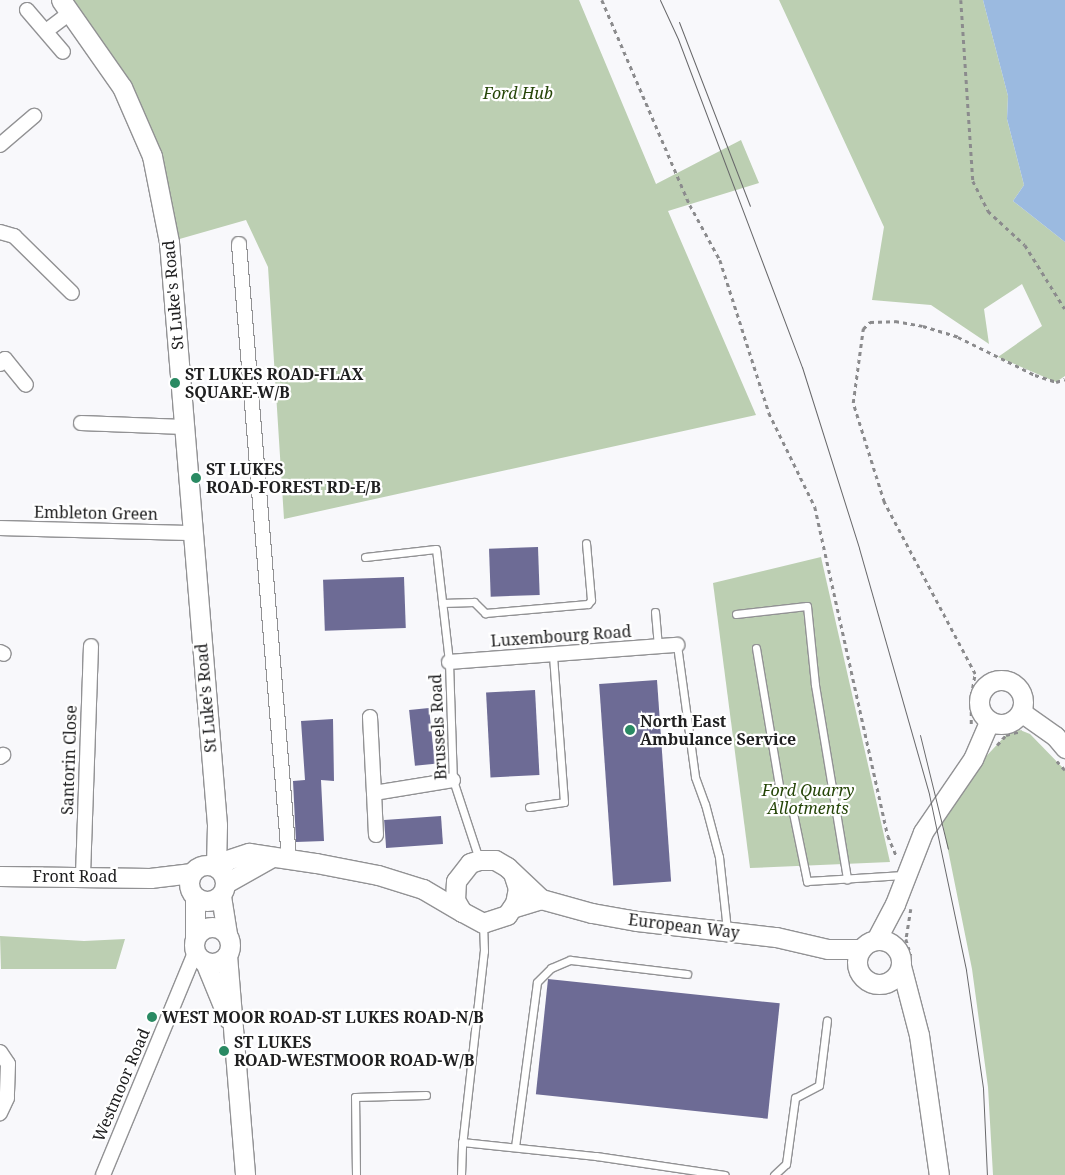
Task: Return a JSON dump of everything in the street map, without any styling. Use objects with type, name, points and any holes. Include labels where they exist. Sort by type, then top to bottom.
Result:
[{"type":"main road","name":"St Luke's Road","points":[[65,7],[122,87],[152,156],[169,242],[217,825],[212,876]]},
{"type":"main road","points":[[1006,681],[1018,688],[1023,699],[1021,712],[1011,722],[1004,725],[989,722],[978,705],[982,690],[991,682],[1006,681]]},
{"type":"main road","points":[[1021,712],[1054,736],[1058,752]]},
{"type":"main road","points":[[910,1005],[862,976],[871,949],[903,902],[904,875],[923,832],[973,759],[989,722]]},
{"type":"main road","points":[[235,1051],[227,1016],[198,951],[194,896],[189,885],[212,876],[237,855],[249,853],[378,875],[423,889],[483,922],[494,922],[512,908],[541,899],[513,873],[495,860],[479,860],[470,863],[458,875],[423,889]]},
{"type":"main road","points":[[512,908],[518,888],[513,873]]},
{"type":"main road","name":"Front Road","points":[[0,876],[83,875],[150,878]]},
{"type":"main road","points":[[458,875],[454,892],[462,912]]},
{"type":"main road","points":[[150,878],[212,876]]},
{"type":"main road","points":[[150,878],[210,902],[212,876]]},
{"type":"main road","points":[[212,876],[227,936],[245,1175]]},
{"type":"main road","name":"European Way","points":[[541,899],[592,914],[776,937],[828,949],[871,949]]},
{"type":"main road","points":[[198,951],[203,930],[212,927],[227,936]]},
{"type":"main road","points":[[871,949],[900,954],[907,965],[910,1005],[919,1035],[932,1108],[939,1175]]},
{"type":"main road","points":[[198,951],[217,963],[227,955]]},
{"type":"main road","points":[[878,984],[895,978],[907,965]]},
{"type":"street","points":[[46,31],[65,7]]},
{"type":"street","points":[[27,10],[63,52]]},
{"type":"street","points":[[0,145],[34,116]]},
{"type":"street","points":[[0,232],[14,236],[72,292]]},
{"type":"street","points":[[239,244],[281,858]]},
{"type":"street","points":[[0,364],[5,359],[26,385]]},
{"type":"street","points":[[81,423],[184,426]]},
{"type":"street","name":"Embleton Green","points":[[0,528],[192,533]]},
{"type":"street","name":"Luxembourg Road","points":[[449,662],[677,645]]},
{"type":"street","name":"Santorin Close","points":[[83,875],[91,646]]},
{"type":"street","points":[[370,717],[376,835]]},
{"type":"street","points":[[374,793],[452,780]]},
{"type":"street","name":"Westmoor Road","points":[[103,1175],[198,951]]},
{"type":"street","points":[[0,1052],[8,1064],[7,1098],[0,1113]]},
{"type":"lane","points":[[442,604],[474,602],[485,613],[588,604],[591,600],[586,543]]},
{"type":"lane","name":"Brussels Road","points":[[365,557],[436,549],[449,662],[452,780],[479,860]]},
{"type":"lane","points":[[736,614],[807,606],[815,685],[847,879]]},
{"type":"lane","points":[[655,612],[658,646]]},
{"type":"lane","points":[[677,645],[695,777],[705,804],[718,857],[728,932]]},
{"type":"lane","points":[[756,648],[782,804],[792,808],[807,881],[904,875]]},
{"type":"lane","points":[[529,806],[564,802],[553,653]]},
{"type":"lane","points":[[461,1175],[462,1142],[484,951],[483,922]]},
{"type":"lane","points":[[515,1147],[537,982],[551,968],[570,960],[687,974]]},
{"type":"lane","points":[[774,1175],[786,1164],[795,1098],[820,1086],[827,1020]]},
{"type":"lane","points":[[356,1175],[355,1097],[426,1094]]},
{"type":"lane","points":[[462,1142],[515,1147],[725,1175]]},
{"type":"path","points":[[602,0],[690,205],[720,260],[769,413],[815,508],[888,836],[904,875]]},
{"type":"path","points":[[961,0],[973,181],[988,211],[1025,245],[1065,309]]},
{"type":"path","points":[[970,731],[971,696],[976,674],[884,502],[853,403],[862,329],[870,322],[887,321],[922,326],[958,337],[1056,382],[1065,379]]},
{"type":"path","points":[[993,750],[1006,735],[1025,732]]},
{"type":"path","points":[[1058,752],[1065,770]]},
{"type":"path","points":[[903,902],[907,965]]},
{"type":"green space","name":"Ford Hub","points":[[61,0],[579,0],[656,184],[741,140],[759,183],[668,211],[756,415],[284,519],[268,267],[246,220],[169,242],[152,156]]},
{"type":"green space","points":[[779,0],[983,0],[1008,96],[1007,119],[1024,185],[1013,201],[1065,242],[1065,376],[1056,382],[998,357],[1042,326],[1022,284],[984,309],[989,344],[931,305],[872,300],[884,227]]},
{"type":"green space","name":"Ford Quarry Allotments","points":[[821,557],[890,862],[750,868],[713,583]]},
{"type":"green space","points":[[1020,730],[1030,734],[1065,770],[1065,1175],[993,1175],[988,1087],[972,969],[942,820],[979,764],[1006,735]]},
{"type":"green space","points":[[0,936],[84,941],[125,939],[116,969],[1,969]]},
{"type":"water","points":[[983,0],[1065,0],[1065,242],[1013,201],[1024,185],[1007,119],[1008,96]]},
{"type":"building","points":[[538,547],[540,595],[491,597],[489,549]]},
{"type":"building","points":[[404,577],[406,628],[325,631],[323,580]]},
{"type":"building","points":[[657,680],[671,882],[613,886],[599,684]]},
{"type":"building","points":[[535,690],[539,775],[491,777],[486,693]]},
{"type":"building","points":[[429,708],[435,764],[415,766],[409,710]]},
{"type":"building","points":[[333,719],[334,781],[321,780],[324,841],[296,842],[293,781],[305,780],[301,721]]},
{"type":"building","points":[[441,816],[443,844],[386,848],[384,820]]},
{"type":"building","points":[[548,979],[780,1003],[768,1119],[536,1094]]},
{"type":"tram line","points":[[660,0],[678,39],[802,367],[859,548],[929,794],[966,970],[983,1088],[987,1175]]},
{"type":"tram line","points":[[679,22],[750,206]]},
{"type":"tram line","points":[[920,735],[948,849]]},
{"type":"place","name":"ST LUKES ROAD-FLAX SQUARE-W/B","points":[[175,383]]},
{"type":"place","name":"ST LUKES ROAD-FOREST RD-E/B","points":[[196,478]]},
{"type":"place","name":"North East Ambulance Service","points":[[630,730]]},
{"type":"place","name":"WEST MOOR ROAD-ST LUKES ROAD-N/B","points":[[152,1017]]},
{"type":"place","name":"ST LUKES ROAD-WESTMOOR ROAD-W/B","points":[[224,1051]]}]
